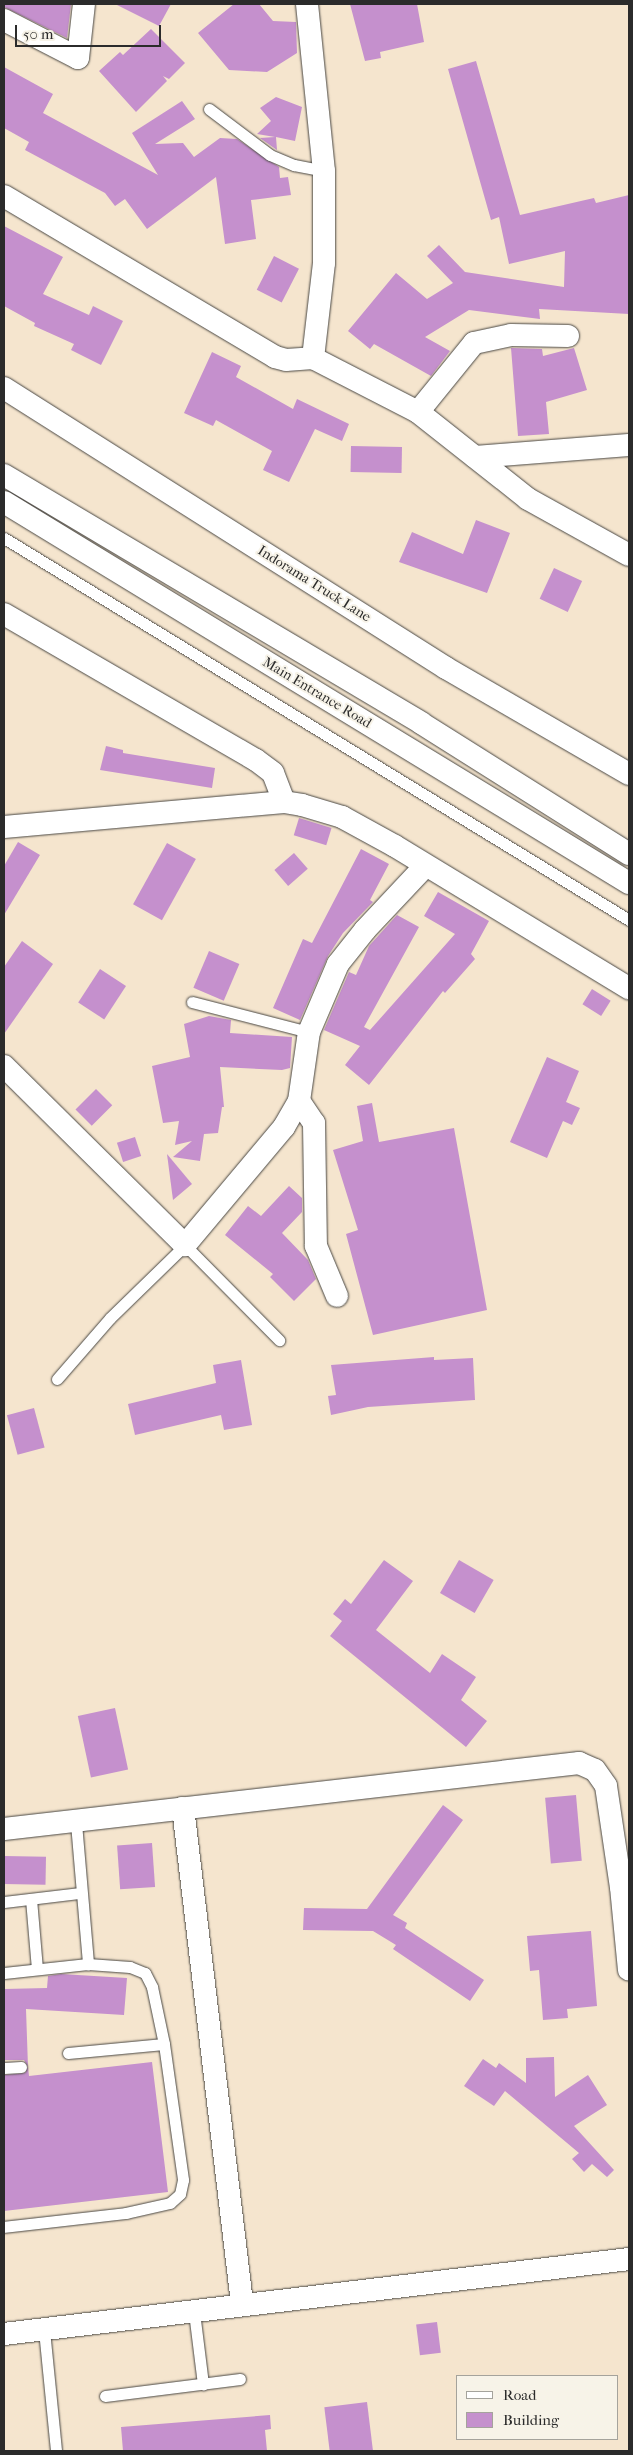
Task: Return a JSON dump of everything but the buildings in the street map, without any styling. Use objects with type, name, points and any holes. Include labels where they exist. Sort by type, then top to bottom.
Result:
[{"type":"street","points":[[4,20],[78,58],[84,4]]},
{"type":"street","points":[[307,4],[324,171],[324,263],[313,358]]},
{"type":"street","points":[[4,196],[275,357],[286,360],[313,358],[418,412],[528,499],[629,555]]},
{"type":"street","points":[[418,412],[474,343],[511,336],[568,336]]},
{"type":"street","name":"Indorama Truck Lane","points":[[4,388],[446,668],[629,774]]},
{"type":"street","points":[[475,457],[629,445]]},
{"type":"street","points":[[4,475],[421,723],[629,854]]},
{"type":"street","name":"Main Entrance Road","points":[[4,502],[629,883]]},
{"type":"street","points":[[4,614],[256,760],[273,773],[284,802]]},
{"type":"street","points":[[4,827],[284,802],[342,817],[629,988]]},
{"type":"street","points":[[4,1066],[185,1245],[284,1127],[299,1101],[309,1032],[338,964],[365,930],[425,866]]},
{"type":"street","points":[[299,1101],[314,1123],[316,1246],[337,1296]]},
{"type":"street","points":[[4,1829],[76,1823],[183,1808],[579,1763],[595,1770],[606,1786],[625,1886],[629,1970]]},
{"type":"street","points":[[183,1808],[242,2304]]},
{"type":"street","points":[[4,2334],[629,2259]]},
{"type":"lane","points":[[209,109],[270,155],[294,165],[324,171]]},
{"type":"lane","points":[[4,538],[629,920]]},
{"type":"lane","points":[[192,1002],[309,1032]]},
{"type":"lane","points":[[57,1379],[110,1318],[185,1245],[279,1340]]},
{"type":"lane","points":[[76,1823],[80,1893],[88,1964]]},
{"type":"lane","points":[[4,1902],[80,1893]]},
{"type":"lane","points":[[31,1899],[37,1969]]},
{"type":"lane","points":[[4,1973],[88,1964],[130,1967],[145,1973],[152,1987],[164,2044],[183,2180],[180,2194],[170,2204],[126,2213],[4,2227]]},
{"type":"lane","points":[[68,2053],[164,2044]]},
{"type":"lane","points":[[4,2068],[21,2067]]},
{"type":"lane","points":[[194,2312],[204,2384]]},
{"type":"lane","points":[[44,2330],[56,2451]]},
{"type":"lane","points":[[105,2396],[240,2379]]}]
